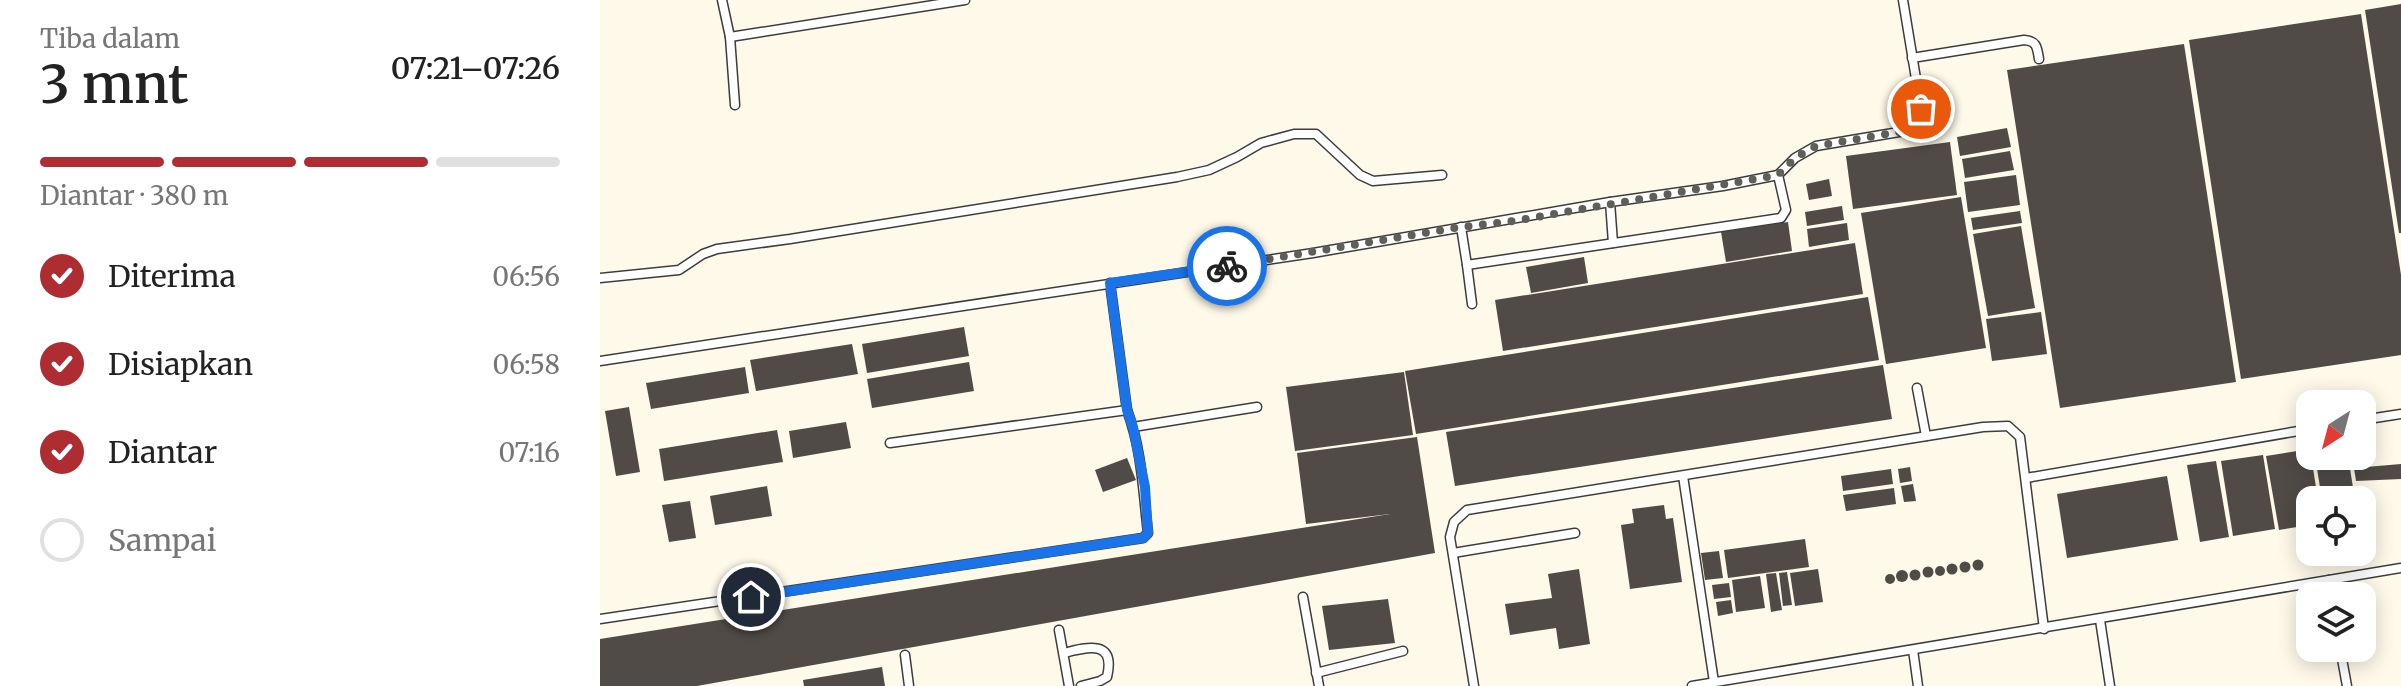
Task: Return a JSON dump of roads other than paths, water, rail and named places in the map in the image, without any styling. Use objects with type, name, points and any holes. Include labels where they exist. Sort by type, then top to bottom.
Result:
[{"type":"lane","points":[[722,0],[730,37],[735,105]]},
{"type":"lane","points":[[730,37],[965,0]]},
{"type":"lane","points":[[600,361],[1313,253],[1778,175],[1795,158],[1816,146],[1905,131],[1917,122],[1921,109],[1903,0]]},
{"type":"lane","points":[[1912,58],[2024,40],[2032,41],[2037,46],[2039,59]]},
{"type":"lane","points":[[600,278],[679,270],[717,249],[1177,177],[1209,170],[1261,143],[1294,134],[1316,134],[1360,175],[1373,181],[1442,175]]},
{"type":"lane","points":[[1467,265],[1781,218],[1786,210],[1778,175]]},
{"type":"lane","points":[[1610,202],[1613,243]]},
{"type":"lane","points":[[1461,227],[1472,304]]},
{"type":"lane","points":[[600,619],[1143,538],[1148,533],[1145,487],[1127,410],[1110,283]]},
{"type":"lane","points":[[1917,388],[1926,436]]},
{"type":"lane","points":[[1133,427],[1257,407]]},
{"type":"lane","points":[[890,443],[1127,410]]},
{"type":"lane","points":[[2376,418],[2401,414]]},
{"type":"lane","points":[[1474,686],[1450,537],[1454,522],[1467,510],[1983,427],[2008,426],[2020,437],[2044,629]]},
{"type":"lane","points":[[2026,478],[2296,431]]},
{"type":"lane","points":[[1683,476],[1714,682]]},
{"type":"lane","points":[[1453,553],[1575,533]]},
{"type":"lane","points":[[1692,686],[1729,683],[2401,568]]},
{"type":"lane","points":[[1303,597],[1319,686]]},
{"type":"lane","points":[[2100,620],[2110,686]]},
{"type":"lane","points":[[1059,630],[1069,686]]},
{"type":"lane","points":[[1064,653],[1091,646],[1099,648],[1106,655],[1110,667],[1107,677],[1081,686]]},
{"type":"lane","points":[[1913,650],[1918,686]]},
{"type":"lane","points":[[1316,673],[1403,651]]},
{"type":"lane","points":[[905,655],[909,686]]},
{"type":"lane","points":[[2343,662],[2347,686]]}]
